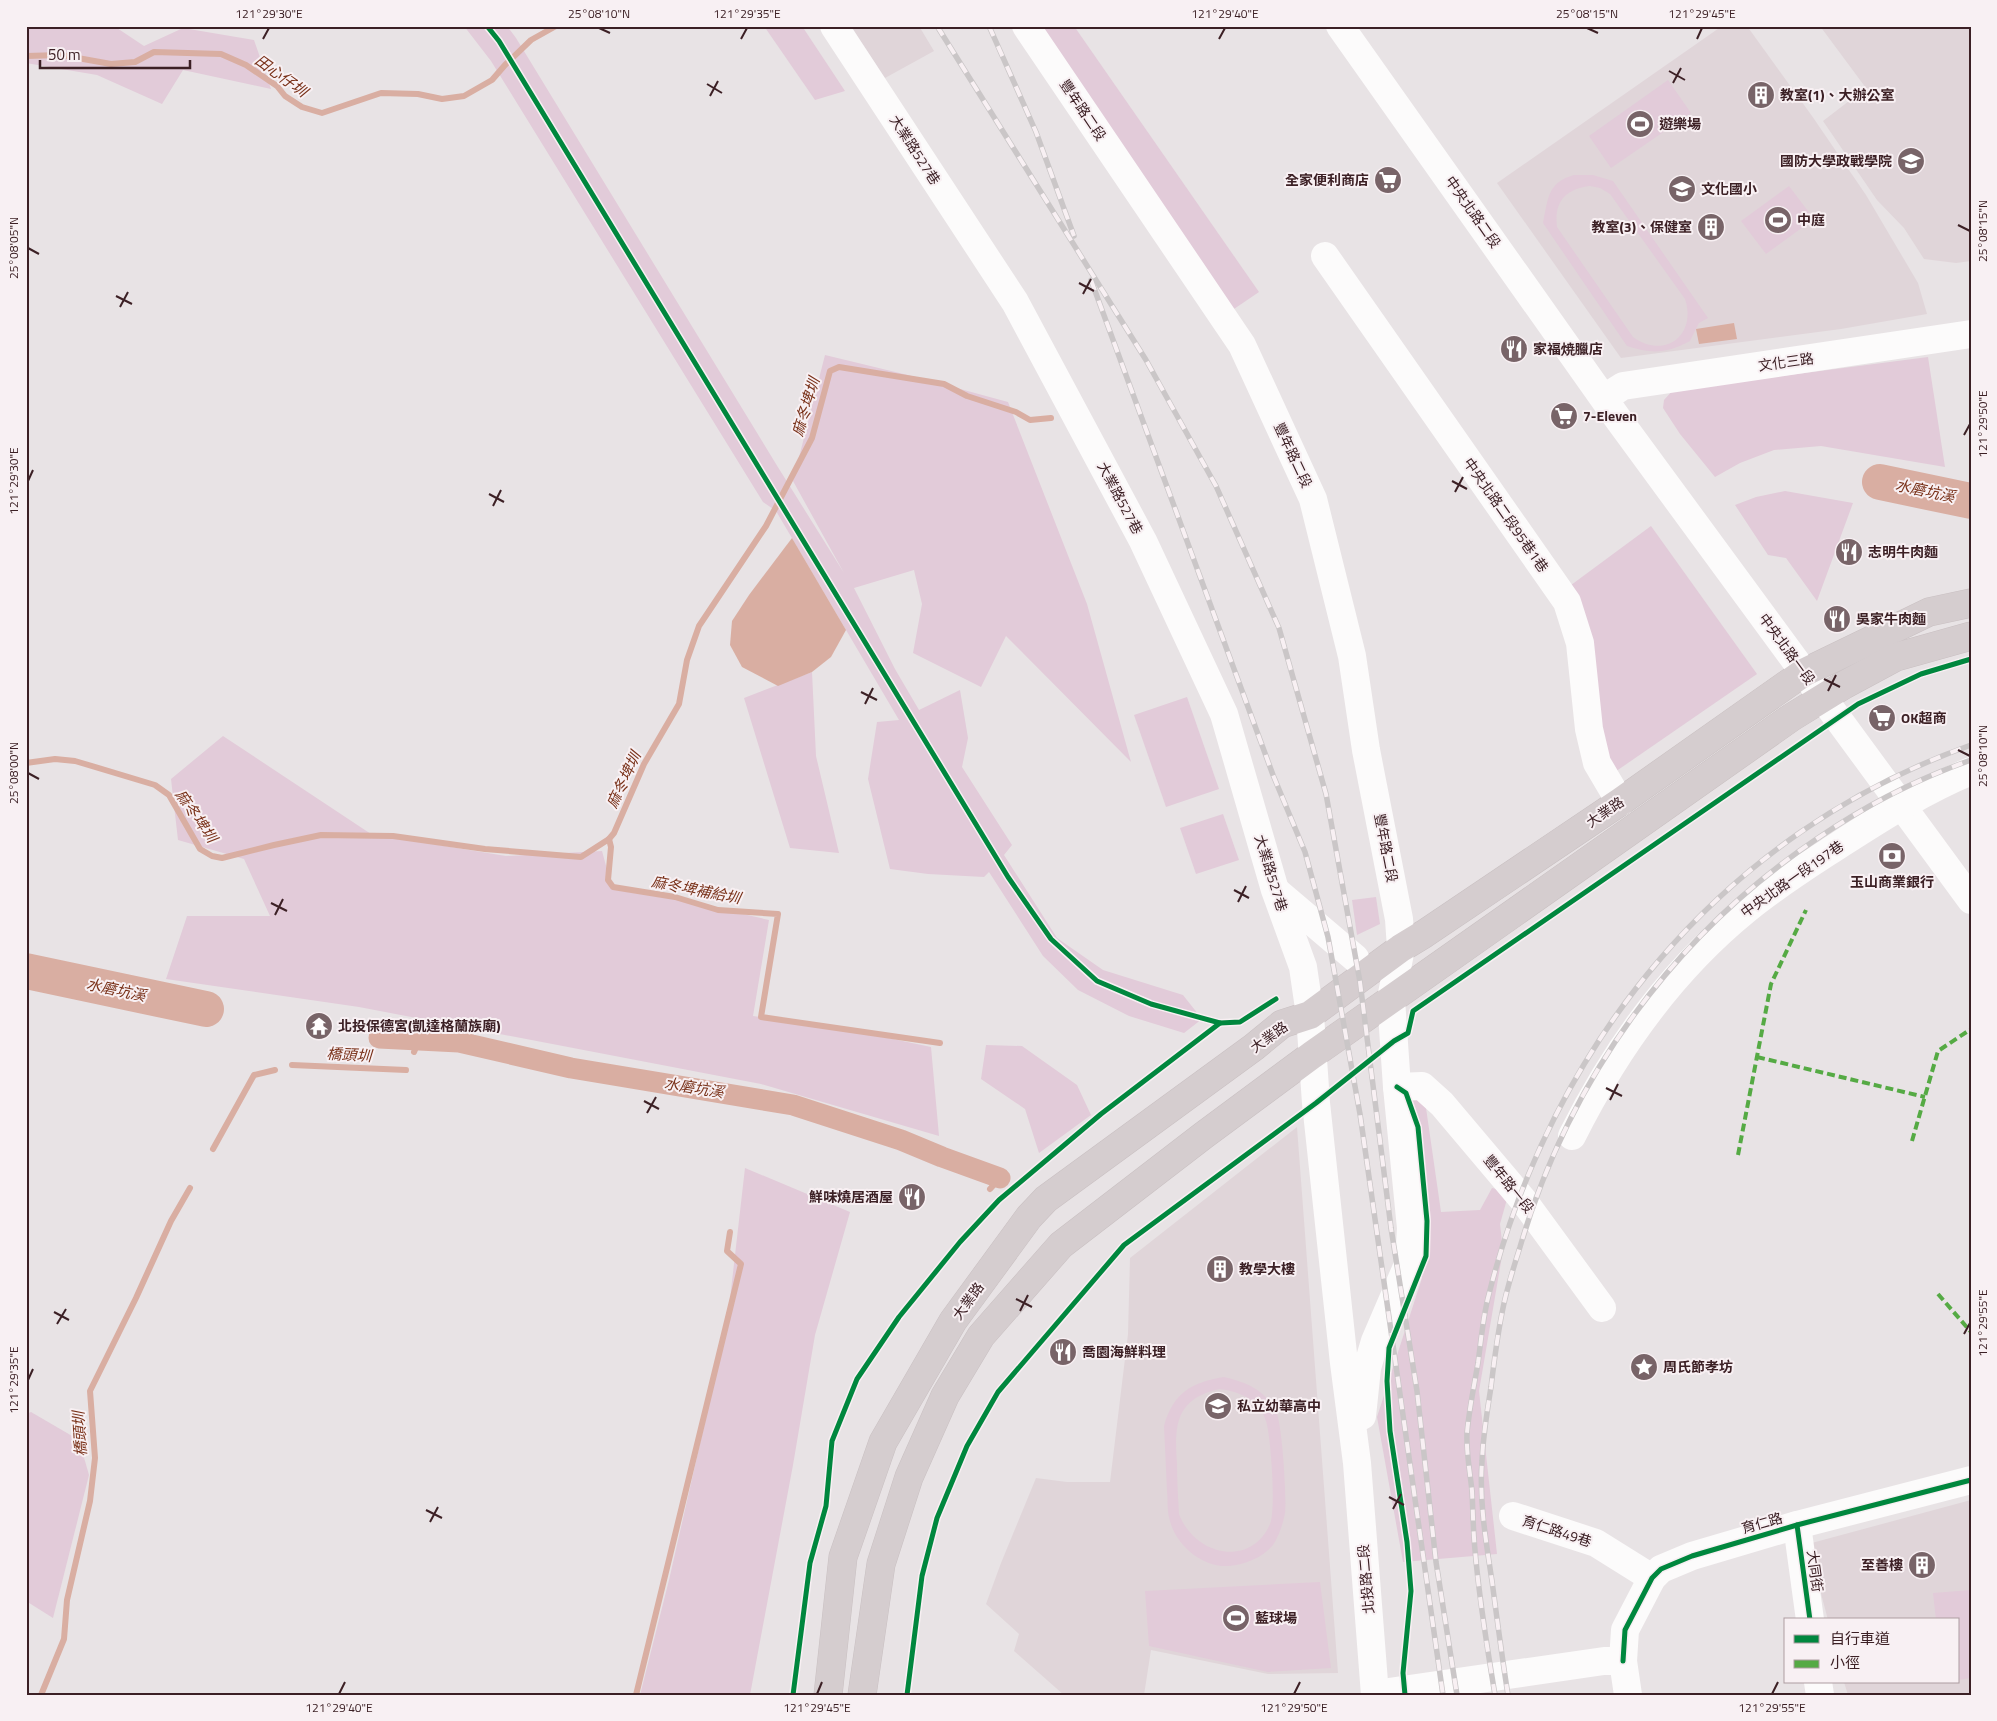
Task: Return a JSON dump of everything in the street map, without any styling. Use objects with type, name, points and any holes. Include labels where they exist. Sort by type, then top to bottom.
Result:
[{"type":"main road","name":"大業路","points":[[828,1695],[843,1557],[883,1442],[953,1321],[1029,1217],[1046,1199],[1254,1047],[1282,1024],[1310,1015],[1401,948],[1620,802],[1803,673],[1929,612],[1971,603]]},
{"type":"main road","points":[[862,1695],[881,1564],[906,1486],[945,1396],[981,1336],[1061,1245],[1312,1055],[1792,717],[1823,697],[1896,657],[1971,636]]},
{"type":"street","name":"大業路527巷","points":[[834,26],[1015,302],[1143,541],[1224,714],[1275,890],[1303,967],[1310,1015],[1312,1055],[1344,1363],[1357,1463]]},
{"type":"street","name":"豐年路二段","points":[[1026,26],[1242,345],[1313,499],[1352,656],[1366,750],[1399,919],[1401,948],[1391,999],[1397,1087],[1411,1228],[1409,1262],[1375,1341],[1367,1368],[1357,1463]]},
{"type":"street","name":"中央北路二段","points":[[1340,26],[1604,398]]},
{"type":"street","name":"中央北路二段95巷1巷","points":[[1325,256],[1567,602],[1580,643],[1589,729],[1597,763],[1620,802]]},
{"type":"street","name":"文化三路","points":[[1604,398],[1623,386],[1971,334]]},
{"type":"street","name":"中央北路一段","points":[[1604,398],[1803,673],[1823,697],[1971,900]]},
{"type":"street","name":"中央北路一段197巷","points":[[1572,1136],[1595,1090],[1645,1014],[1687,964],[1745,910],[1795,874],[1902,805],[1971,771]]},
{"type":"street","points":[[1275,890],[1355,958]]},
{"type":"street","name":"豐年路一段","points":[[1397,1087],[1422,1086],[1442,1104],[1523,1200],[1602,1308]]},
{"type":"street","name":"北投路二段","points":[[1357,1463],[1375,1694]]},
{"type":"street","name":"育仁路","points":[[1628,1695],[1623,1661],[1625,1630],[1652,1578],[1661,1569],[1692,1556],[1797,1525],[1971,1480]]},
{"type":"street","name":"育仁路49巷","points":[[1513,1516],[1596,1543],[1652,1578]]},
{"type":"street","name":"大同街","points":[[1797,1525],[1810,1618]]},
{"type":"street","points":[[1375,1694],[1604,1661],[1623,1661]]},
{"type":"shaded area","points":[[26,26],[114,26],[144,46],[183,28],[254,40],[271,89],[183,70],[162,104],[97,75],[26,63]]},
{"type":"shaded area","points":[[464,26],[507,26],[516,38],[844,573],[793,481],[825,355],[1008,402],[1087,604],[1131,762],[1006,636],[981,687],[913,653],[922,604],[914,570],[854,588],[895,669],[919,710],[960,690],[968,738],[962,767],[1012,845],[1004,855],[1057,938],[1103,970],[1183,995],[1202,1019],[1184,1033],[1129,1016],[1078,990],[1043,956],[989,872],[984,877],[928,874],[890,869],[868,779],[877,722],[899,720],[776,511],[763,502],[491,61]]},
{"type":"shaded area","points":[[764,26],[802,26],[845,91],[815,100]]},
{"type":"shaded area","points":[[851,26],[919,26],[934,51],[885,78]]},
{"type":"shaded area","points":[[1033,26],[1074,26],[1259,292],[1231,311]]},
{"type":"shaded area","name":"文化國小","points":[[1722,26],[1747,26],[1812,116],[1866,195],[1918,283],[1927,314],[1841,329],[1621,358],[1497,183]]},
{"type":"shaded area","name":"國防大學政戰學院","points":[[1820,26],[1971,26],[1971,261],[1956,263],[1924,259],[1904,228],[1877,200],[1823,121],[1866,88]]},
{"type":"shaded area","name":"遊樂場","points":[[1668,80],[1691,113],[1611,168],[1589,136]]},
{"type":"shaded area","points":[[1574,175],[1593,175],[1613,181],[1708,318],[1699,323],[1690,341],[1673,348],[1658,351],[1627,346],[1543,223],[1551,192],[1565,178]],"holes":[[[1590,186],[1600,188],[1610,194],[1685,299],[1688,312],[1686,323],[1682,333],[1667,345],[1656,346],[1633,337],[1557,227],[1557,210],[1563,198],[1574,190],[1581,188]]]},
{"type":"shaded area","name":"中庭","points":[[1789,186],[1814,219],[1766,254],[1741,221]]},
{"type":"shaded area","points":[[1734,323],[1737,339],[1699,344],[1696,329]]},
{"type":"shaded area","points":[[1928,357],[1945,467],[1821,446],[1774,450],[1740,463],[1715,477],[1680,434],[1663,408],[1664,400],[1673,390]]},
{"type":"shaded area","points":[[1785,491],[1853,503],[1817,601],[1786,558],[1768,555],[1735,505],[1756,497]]},
{"type":"shaded area","points":[[1651,526],[1757,674],[1612,774],[1563,591]]},
{"type":"shaded area","points":[[792,538],[846,630],[831,657],[812,672],[778,686],[742,667],[730,645],[732,621]]},
{"type":"shaded area","points":[[812,672],[816,756],[839,853],[790,848],[744,698]]},
{"type":"shaded area","points":[[1187,697],[1219,789],[1166,807],[1134,715]]},
{"type":"shaded area","points":[[223,736],[371,834],[506,856],[602,851],[611,884],[769,920],[753,1016],[831,1026],[931,1047],[939,1136],[761,1084],[359,1007],[166,979],[187,916],[270,916],[244,859],[178,840],[171,779]]},
{"type":"shaded area","points":[[1223,814],[1239,860],[1196,874],[1180,828]]},
{"type":"shaded area","points":[[1376,897],[1380,924],[1357,935],[1352,900]]},
{"type":"shaded area","points":[[986,1045],[1022,1046],[1077,1085],[1091,1115],[1039,1153],[1025,1109],[981,1079]]},
{"type":"shaded area","points":[[1424,1094],[1441,1212],[1480,1210],[1492,1188],[1509,1192],[1500,1224],[1503,1250],[1479,1391],[1497,1554],[1403,1562],[1377,1417],[1422,1278],[1407,1111],[1413,1098]]},
{"type":"shaded area","name":"私立幼華高中","points":[[1297,1127],[1338,1673],[1268,1674],[1151,1650],[1144,1695],[1064,1695],[1014,1651],[1019,1634],[986,1604],[1001,1563],[1036,1478],[1067,1482],[1110,1482],[1128,1334],[1130,1258]]},
{"type":"shaded area","points":[[745,1168],[850,1212],[815,1335],[750,1695],[640,1695],[669,1580],[727,1325]]},
{"type":"shaded area","points":[[1224,1377],[1240,1381],[1261,1392],[1272,1404],[1278,1418],[1284,1461],[1285,1513],[1277,1538],[1269,1550],[1258,1557],[1241,1564],[1229,1566],[1209,1563],[1199,1558],[1183,1545],[1172,1527],[1168,1511],[1164,1426],[1173,1405],[1185,1391],[1202,1382]],"holes":[[[1219,1389],[1236,1392],[1255,1404],[1265,1418],[1269,1434],[1273,1491],[1270,1524],[1261,1538],[1250,1547],[1237,1551],[1223,1551],[1210,1547],[1197,1539],[1187,1528],[1179,1514],[1176,1437],[1181,1416],[1194,1399]]]},
{"type":"shaded area","points":[[31,1412],[79,1440],[89,1475],[53,1618],[26,1601],[26,1414]]},
{"type":"shaded area","points":[[1971,1500],[1971,1695],[1848,1695],[1845,1684],[1960,1684],[1960,1618],[1827,1618],[1808,1544]]},
{"type":"shaded area","name":"藍球場","points":[[1320,1582],[1331,1668],[1268,1672],[1149,1646],[1145,1591]]},
{"type":"shaded area","points":[[1971,1590],[1971,1678],[1960,1680],[1960,1618],[1936,1618],[1933,1593]]},
{"type":"waterway","name":"田心仔圳","points":[[26,56],[61,55],[111,64],[135,62],[154,52],[221,54],[246,65],[277,86],[285,96],[302,107],[322,113],[381,93],[418,94],[442,99],[464,96],[492,80],[531,40],[556,26]]},
{"type":"waterway","name":"麻冬埤圳","points":[[26,763],[55,759],[75,761],[155,785],[169,795],[200,849],[212,856],[222,858],[321,835],[393,836],[485,849],[581,857],[609,839],[614,833],[644,764],[679,704],[687,660],[699,626],[766,526],[812,438],[830,371],[839,367],[944,384],[967,396],[1016,412],[1030,420],[1051,418]]},
{"type":"waterway","name":"水磨坑溪","points":[[1880,482],[1971,501]]},
{"type":"waterway","name":"麻冬埤補給圳","points":[[609,839],[611,847],[608,880],[613,887],[675,897],[718,910],[778,914],[761,1017],[940,1043]]},
{"type":"waterway","name":"水磨坑溪","points":[[26,971],[206,1009]]},
{"type":"waterway","name":"水磨坑溪","points":[[379,1038],[459,1042],[571,1068],[793,1105],[901,1140],[1000,1178]]},
{"type":"waterway","name":"橋頭圳","points":[[414,1052],[419,1040]]},
{"type":"waterway","name":"橋頭圳","points":[[292,1065],[406,1070]]},
{"type":"waterway","name":"橋頭圳","points":[[213,1149],[254,1075],[275,1070]]},
{"type":"waterway","points":[[990,1189],[1000,1178]]},
{"type":"waterway","name":"橋頭圳","points":[[41,1695],[64,1639],[67,1600],[90,1501],[95,1458],[90,1391],[136,1298],[171,1221],[190,1188]]},
{"type":"waterway","points":[[636,1695],[741,1264],[727,1251],[730,1232]]},
{"type":"railway","points":[[937,26],[1146,360],[1216,486],[1279,628],[1326,794],[1360,982],[1391,1228],[1417,1391],[1436,1562],[1457,1695]]},
{"type":"railway","points":[[989,26],[1036,132],[1074,236]]},
{"type":"railway","points":[[1091,280],[1273,775],[1305,852],[1328,937],[1360,1114],[1443,1695]]},
{"type":"railway","points":[[1495,1695],[1477,1568],[1467,1433],[1489,1294],[1518,1202],[1556,1115],[1604,1033],[1661,958],[1726,891],[1800,833],[1882,784],[1971,745]]},
{"type":"railway","points":[[1508,1695],[1481,1491],[1483,1442],[1497,1341],[1508,1288],[1541,1185],[1567,1126],[1598,1070],[1633,1016],[1673,966],[1717,919],[1766,877],[1836,826],[1873,804],[1911,785],[1971,760]]},
{"type":"marked path","points":[[1738,1155],[1771,984],[1806,910]]},
{"type":"marked path","points":[[1912,1141],[1938,1051],[1971,1029]]},
{"type":"marked path","points":[[1757,1057],[1925,1097]]},
{"type":"marked path","points":[[1938,1294],[1971,1332]]},
{"type":"cycle path","points":[[487,26],[499,41],[1008,877],[1051,939],[1097,981],[1151,1004],[1220,1023]]},
{"type":"cycle path","points":[[907,1695],[922,1576],[937,1518],[967,1446],[998,1392],[1124,1245],[1316,1103],[1394,1041],[1408,1033],[1413,1011],[1858,704],[1921,674],[1971,659]]},
{"type":"cycle path","points":[[793,1695],[810,1563],[826,1506],[832,1441],[857,1379],[899,1317],[960,1242],[999,1200],[1101,1114],[1220,1023],[1240,1022],[1276,999]]},
{"type":"cycle path","points":[[1397,1087],[1406,1093],[1418,1127],[1427,1221],[1426,1256],[1389,1348],[1387,1381],[1390,1431],[1407,1542],[1411,1591],[1403,1673],[1405,1695]]},
{"type":"cycle path","points":[[1623,1661],[1625,1630],[1652,1578],[1661,1569],[1692,1556],[1797,1525],[1971,1480]]},
{"type":"cycle path","points":[[1797,1525],[1810,1618]]},
{"type":"place","name":"教室(1)、大辦公室","points":[[1761,95]]},
{"type":"place","name":"遊樂場","points":[[1640,124]]},
{"type":"place","name":"國防大學政戰學院","points":[[1911,161]]},
{"type":"place","name":"全家便利商店","points":[[1388,180]]},
{"type":"place","name":"文化國小","points":[[1682,189]]},
{"type":"place","name":"中庭","points":[[1778,220]]},
{"type":"place","name":"教室(3)、保健室","points":[[1711,227]]},
{"type":"place","name":"家福焼臘店","points":[[1514,349]]},
{"type":"place","name":"7-Eleven","points":[[1564,416]]},
{"type":"place","name":"志明牛肉麵","points":[[1849,552]]},
{"type":"place","name":"吳家牛肉麵","points":[[1837,619]]},
{"type":"place","name":"OK超商","points":[[1882,718]]},
{"type":"place","name":"玉山商業銀行","points":[[1892,856]]},
{"type":"place","name":"北投保德宮(凱達格蘭族廟)","points":[[319,1026]]},
{"type":"place","name":"鮮味燒居酒屋","points":[[912,1197]]},
{"type":"place","name":"教學大樓","points":[[1220,1269]]},
{"type":"place","name":"喬園海鮮料理","points":[[1063,1352]]},
{"type":"place","name":"周氏節孝坊","points":[[1644,1367]]},
{"type":"place","name":"私立幼華高中","points":[[1218,1406]]},
{"type":"place","name":"至善樓","points":[[1922,1565]]},
{"type":"place","name":"藍球場","points":[[1236,1618]]}]
